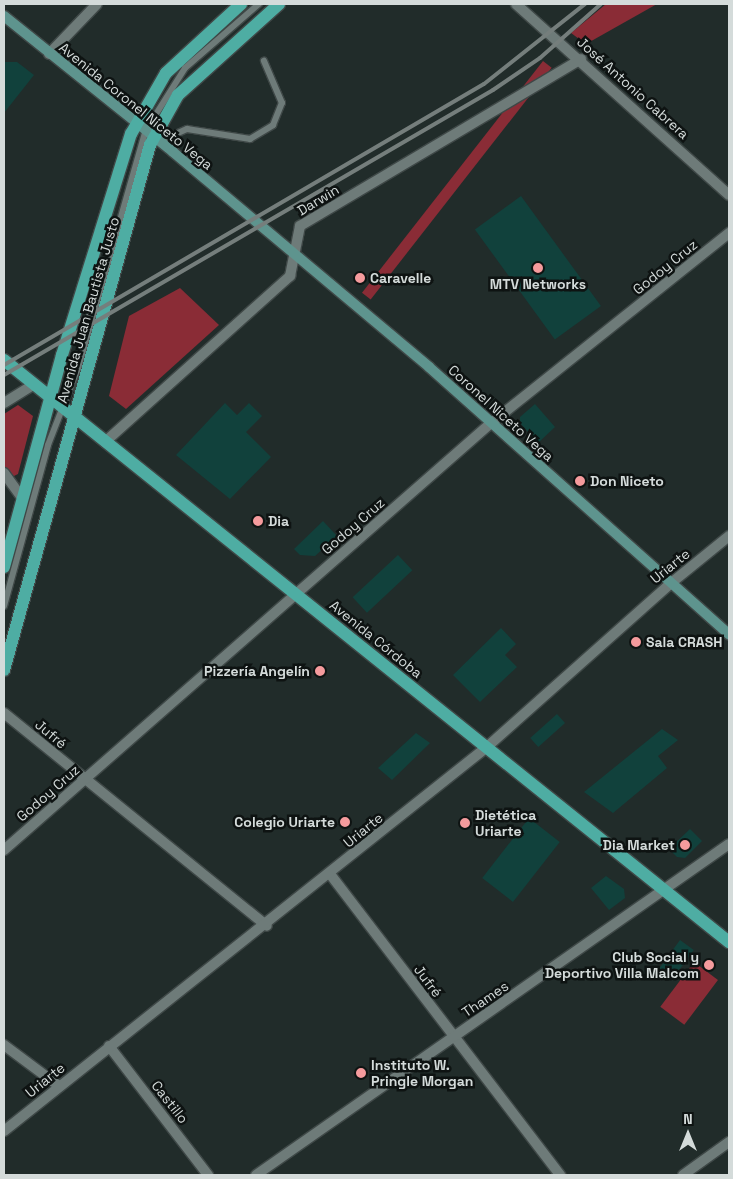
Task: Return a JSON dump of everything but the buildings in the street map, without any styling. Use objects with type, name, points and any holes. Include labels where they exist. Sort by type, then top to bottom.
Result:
[{"type":"main road","name":"Avenida Juan Bautista Justo","points":[[4,670],[166,73],[241,4]]},
{"type":"main road","name":"Avenida Juan Bautista Justo","points":[[4,567],[49,397],[149,132],[178,95],[279,4]]},
{"type":"main road","name":"Avenida Córdoba","points":[[4,360],[729,942]]},
{"type":"street","points":[[49,54],[97,4]]},
{"type":"street","name":"José Antonio Cabrera","points":[[516,4],[581,59],[729,195]]},
{"type":"street","name":"Avenida Coronel Niceto Vega","points":[[5,21],[149,132],[250,217]]},
{"type":"street","name":"Darwin","points":[[105,442],[290,276],[300,226],[581,59]]},
{"type":"street","name":"Coronel Niceto Vega","points":[[250,217],[491,423],[670,584],[729,634]]},
{"type":"street","name":"Godoy Cruz","points":[[4,850],[491,423],[729,233]]},
{"type":"street","points":[[4,403],[34,384]]},
{"type":"street","points":[[4,473],[23,499]]},
{"type":"street","name":"Uriarte","points":[[4,1131],[109,1046],[267,926],[488,747],[670,584],[729,536]]},
{"type":"street","name":"Jufré","points":[[4,713],[87,777],[267,926]]},
{"type":"street","name":"Thames","points":[[256,1175],[667,891],[729,844]]},
{"type":"street","name":"Jufré","points":[[330,874],[560,1175]]},
{"type":"street","points":[[4,1045],[58,1086]]},
{"type":"street","name":"Castillo","points":[[109,1046],[208,1175]]},
{"type":"street","points":[[683,1175],[729,1142]]},
{"type":"lane","points":[[4,606],[62,407],[158,104],[185,68],[259,4]]},
{"type":"lane","points":[[149,132],[187,129],[250,140],[273,125],[282,103],[264,61]]},
{"type":"shaded area","points":[[606,4],[657,4],[586,44],[571,33]]},
{"type":"shaded area","points":[[543,61],[552,68],[371,299],[362,293]]},
{"type":"shaded area","points":[[180,288],[219,325],[126,409],[109,396],[129,316]]},
{"type":"shaded area","points":[[18,405],[33,416],[18,474],[12,477],[4,466],[4,414]]},
{"type":"shaded area","points":[[694,962],[718,980],[684,1025],[660,1007]]},
{"type":"railway","points":[[4,365],[484,84],[585,4]]},
{"type":"railway","points":[[4,375],[493,90],[540,58],[601,4]]},
{"type":"place","name":"MTV Networks","points":[[538,268]]},
{"type":"place","name":"Caravelle","points":[[360,278]]},
{"type":"place","name":"Don Niceto","points":[[580,481]]},
{"type":"place","name":"Dia","points":[[258,521]]},
{"type":"place","name":"Sala CRASH","points":[[636,642]]},
{"type":"place","name":"Pizzería Angelín","points":[[320,671]]},
{"type":"place","name":"Colegio Uriarte","points":[[345,822]]},
{"type":"place","name":"Dietética Uriarte","points":[[465,823]]},
{"type":"place","name":"Dia Market","points":[[685,845]]},
{"type":"place","name":"Club Social y Deportivo Villa Malcom","points":[[709,965]]},
{"type":"place","name":"Instituto W. Pringle Morgan","points":[[361,1073]]}]
